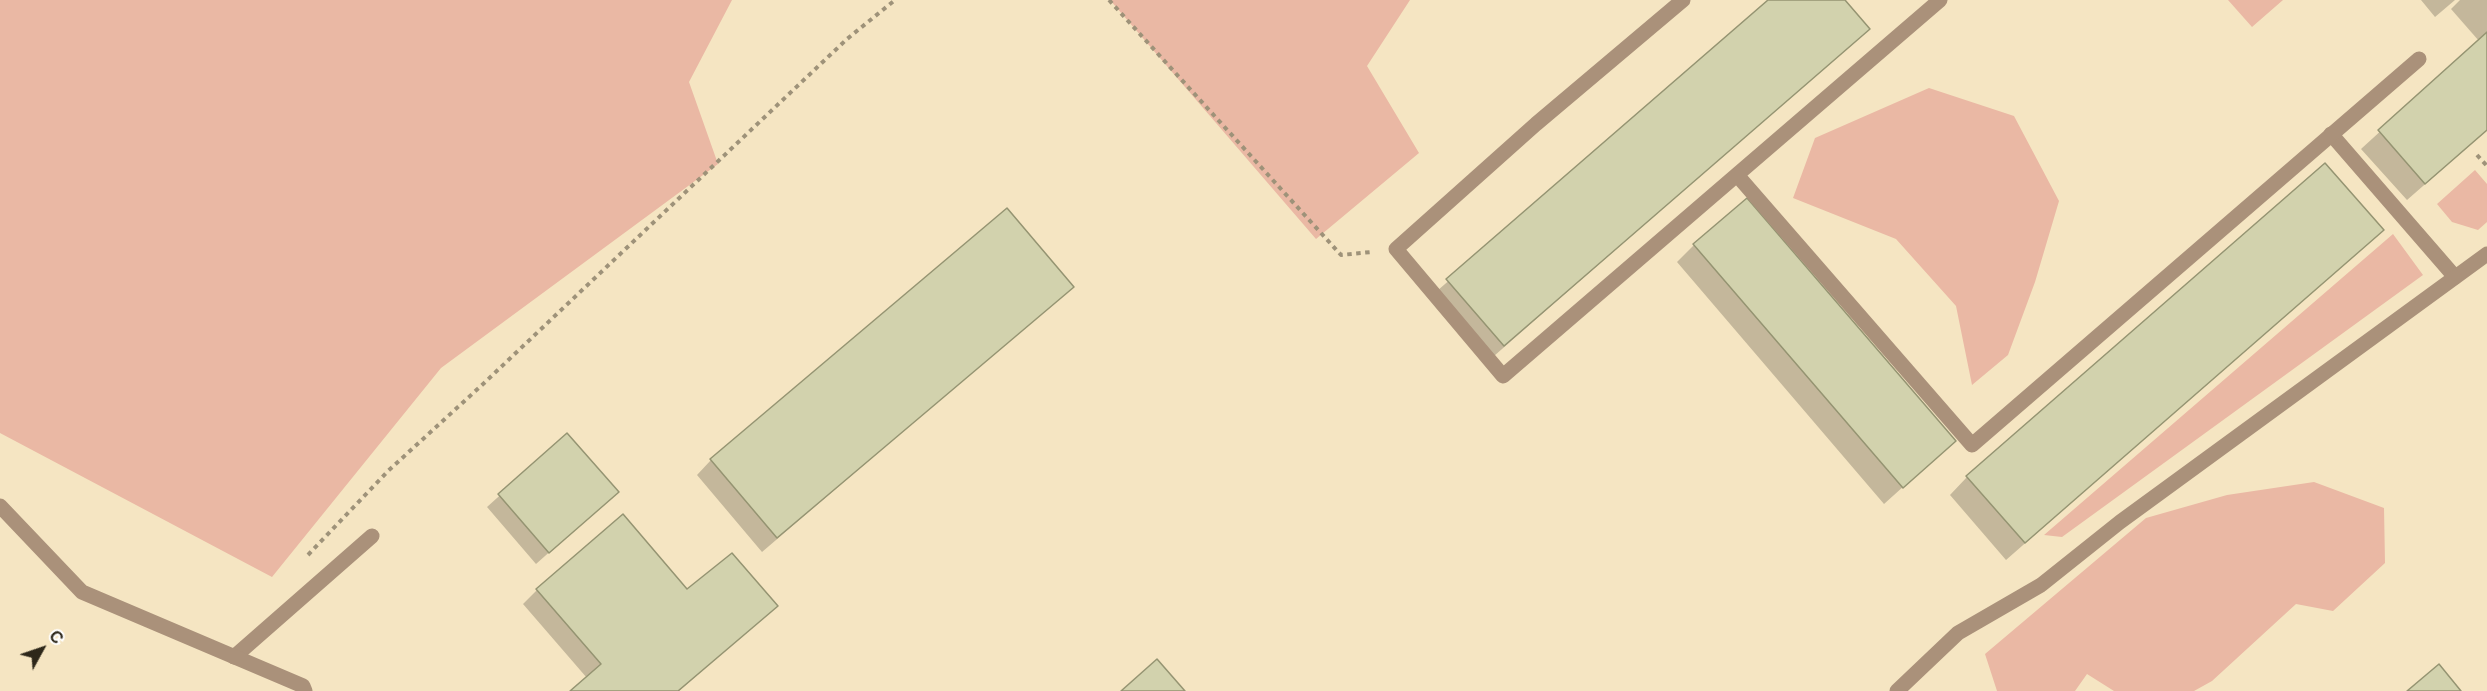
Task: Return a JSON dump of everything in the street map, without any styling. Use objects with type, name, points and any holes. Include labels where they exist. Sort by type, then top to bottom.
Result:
[{"type":"street","points":[[1683,0],[1536,124],[1396,249],[1503,376],[1940,0]]},
{"type":"street","points":[[1737,175],[1972,445],[2419,59]]},
{"type":"street","points":[[2331,134],[2455,278]]},
{"type":"street","points":[[1897,691],[1958,633],[2041,585],[2120,522],[2487,254]]},
{"type":"street","points":[[0,506],[82,592],[303,687],[305,691]]},
{"type":"street","points":[[234,657],[372,536]]},
{"type":"path","points":[[306,556],[388,471],[847,39],[895,0]]},
{"type":"path","points":[[1109,0],[1341,255],[1396,249]]},
{"type":"path","points":[[2477,155],[2487,166]]},
{"type":"shaded area","points":[[0,0],[732,0],[689,82],[718,164],[441,368],[272,577],[0,433]]},
{"type":"shaded area","points":[[1110,0],[1410,0],[1367,66],[1419,153],[1316,239]]},
{"type":"shaded area","points":[[2228,0],[2283,0],[2252,27]]},
{"type":"shaded area","points":[[1929,88],[2014,116],[2059,201],[2035,282],[2008,355],[1972,385],[1956,306],[1896,239],[1793,198],[1815,138]]},
{"type":"shaded area","points":[[2475,170],[2487,184],[2487,222],[2478,230],[2452,222],[2437,204]]},
{"type":"shaded area","points":[[2393,234],[2423,275],[2062,537],[2044,535]]},
{"type":"shaded area","points":[[2314,482],[2384,508],[2385,563],[2333,611],[2296,604],[2212,681],[2194,691],[2114,691],[2087,674],[2075,691],[1997,691],[1985,654],[2146,518],[2227,495]]},
{"type":"building","points":[[1768,0],[1845,0],[1870,29],[1504,346],[1446,279]]},
{"type":"building","points":[[2487,32],[2487,130],[2425,184],[2378,130]]},
{"type":"building","points":[[2325,163],[2384,230],[2025,543],[1966,476]]},
{"type":"building","points":[[1747,198],[1956,441],[1903,488],[1693,244]]},
{"type":"building","points":[[1007,208],[1074,287],[777,538],[710,459]]},
{"type":"building","points":[[567,433],[619,492],[549,553],[498,494]]},
{"type":"building","points":[[623,514],[687,589],[732,553],[778,606],[678,691],[570,691],[601,664],[536,589]]},
{"type":"building","points":[[1157,659],[1185,691],[1121,691]]},
{"type":"building","points":[[2439,664],[2461,691],[2407,691]]}]
